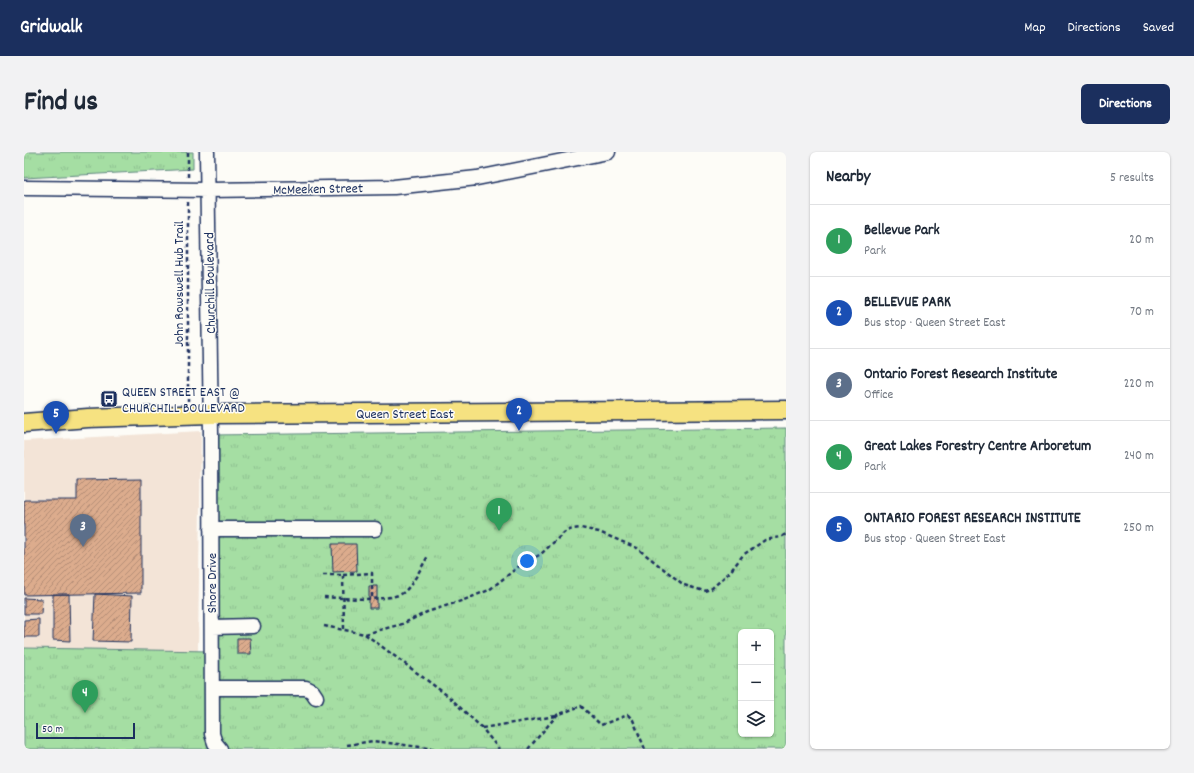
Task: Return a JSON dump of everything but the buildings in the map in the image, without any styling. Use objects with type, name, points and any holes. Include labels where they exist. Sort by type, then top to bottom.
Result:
[{"type":"main road","name":"Queen Street East","points":[[24,423],[88,418],[211,414],[786,410]]},
{"type":"street","name":"Churchill Boulevard","points":[[207,152],[211,414]]},
{"type":"street","name":"McMeeken Street","points":[[24,188],[208,190],[394,187],[477,178],[608,152]]},
{"type":"street","name":"Shore Drive","points":[[211,414],[212,734],[215,743],[220,749]]},
{"type":"street","points":[[211,529],[375,529]]},
{"type":"street","points":[[212,627],[253,626]]},
{"type":"street","points":[[212,688],[306,688],[312,691],[316,697]]},
{"type":"path","name":"John Rowswell Hub Trail","points":[[188,152],[188,415]]},
{"type":"path","points":[[365,634],[402,624],[426,612],[489,590],[518,567],[541,554],[566,531],[573,529],[581,528],[598,532],[637,548],[684,585],[704,591],[711,589],[730,572],[743,555],[765,540],[781,537],[786,534]]},
{"type":"path","points":[[324,597],[386,598],[402,594],[428,556]]},
{"type":"path","points":[[323,575],[372,573],[372,598]]},
{"type":"path","points":[[343,574],[344,629]]},
{"type":"path","points":[[324,626],[365,634],[448,696],[482,728],[499,749]]},
{"type":"path","points":[[482,728],[557,715],[581,706],[601,725],[628,715],[633,720],[644,749]]},
{"type":"path","points":[[528,749],[557,715]]},
{"type":"path","points":[[347,745],[373,741],[436,749]]},
{"type":"shaded area","points":[[201,431],[198,651],[24,648],[24,441]]},
{"type":"green space","points":[[24,152],[193,152],[193,169],[24,178]]},
{"type":"green space","points":[[786,428],[786,749],[24,749],[24,648],[211,651],[211,435]]},
{"type":"place","name":"QUEEN STREET EAST @ CHURCHILL BOULEVARD","points":[[109,399]]},
{"type":"place","name":"BELLEVUE PARK","points":[[519,431]]},
{"type":"place","name":"ONTARIO FOREST RESEARCH INSTITUTE","points":[[56,434]]},
{"type":"place","name":"Bellevue Park","points":[[499,531]]},
{"type":"place","name":"Ontario Forest Research Institute","points":[[83,547]]},
{"type":"place","name":"Great Lakes Forestry Centre Arboretum","points":[[85,713]]}]
